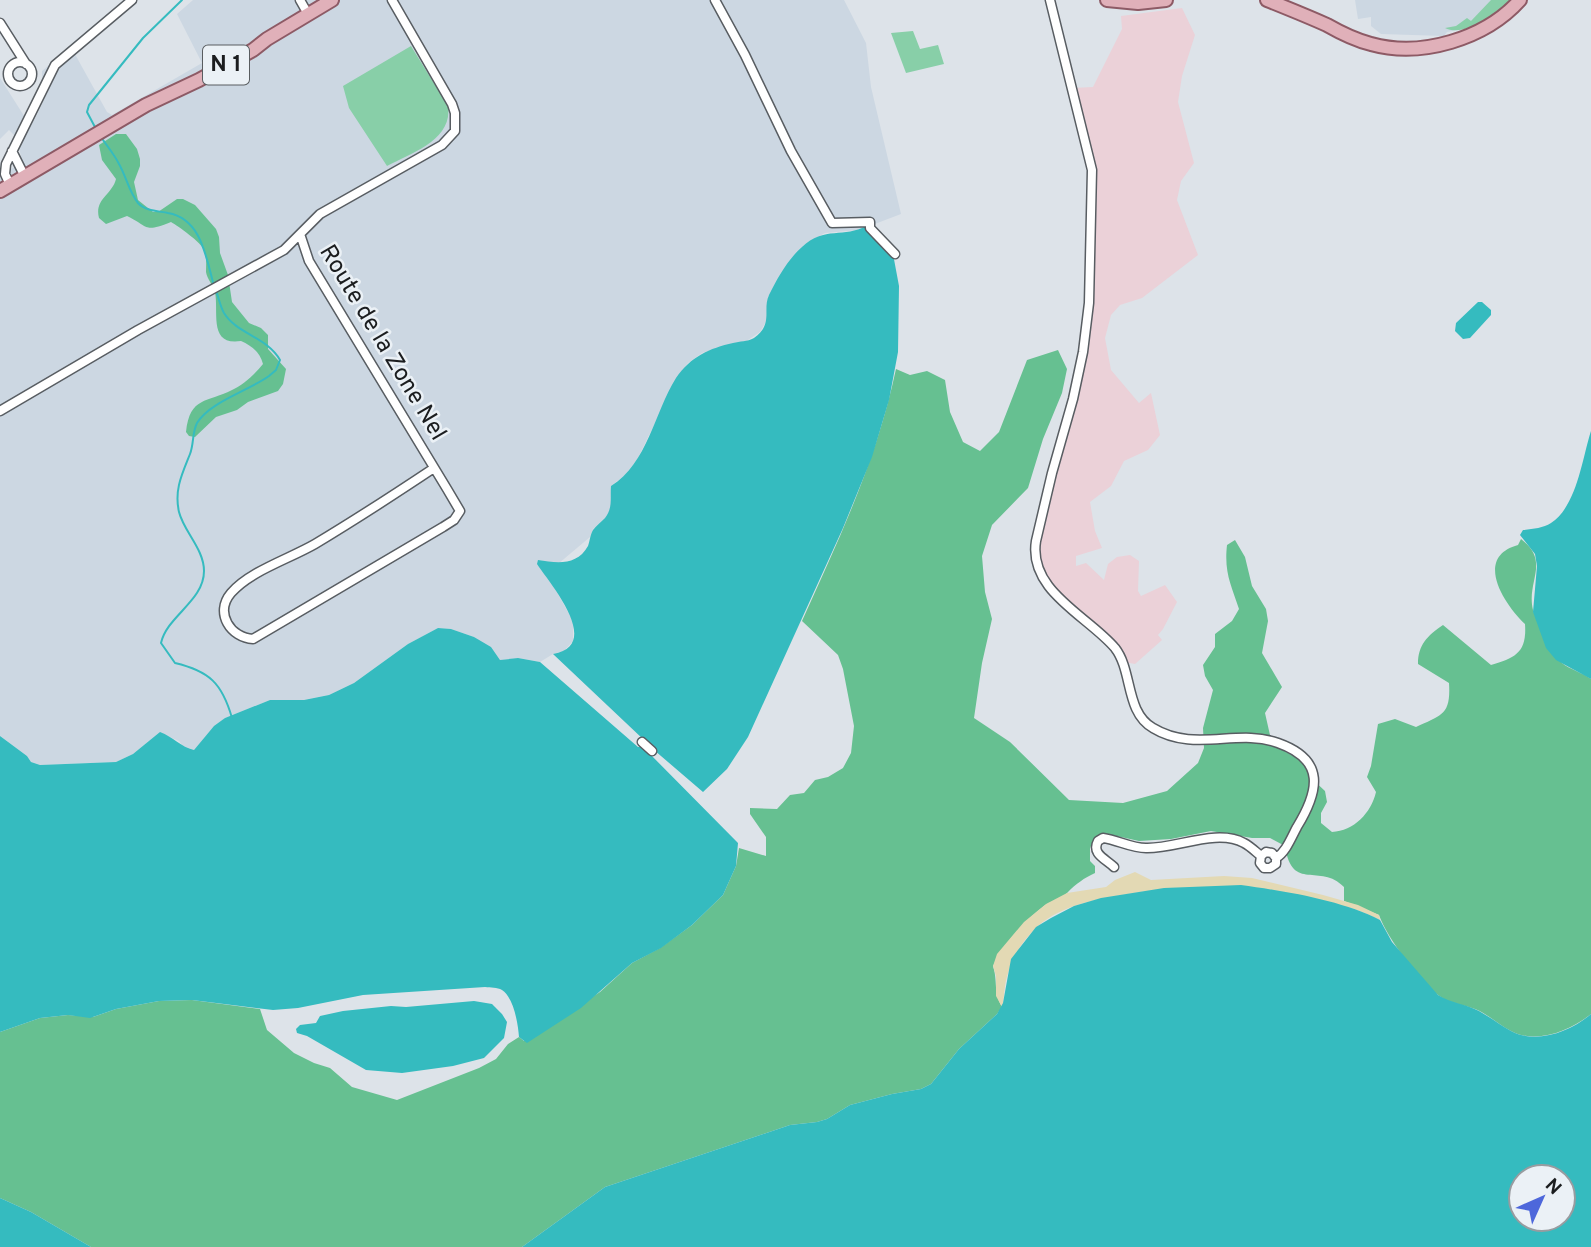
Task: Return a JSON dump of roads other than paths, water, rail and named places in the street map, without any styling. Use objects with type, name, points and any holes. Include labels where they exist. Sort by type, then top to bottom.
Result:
[{"type":"main road","name":"N 1","points":[[4,184],[64,147],[89,138],[146,105],[232,62],[332,0]]},
{"type":"main road","points":[[1107,0],[1138,3],[1166,0]]},
{"type":"main road","points":[[1267,0],[1328,26],[1403,47],[1457,41],[1485,27],[1520,0]]},
{"type":"street","points":[[4,184],[6,164],[55,65],[132,0]]},
{"type":"street","points":[[300,0],[305,16]]},
{"type":"street","name":"Route de la Zone Nel","points":[[392,0],[452,104],[455,131],[442,145],[320,214],[300,234],[309,261],[460,511],[454,520],[253,639],[237,636],[223,612],[228,595],[236,588],[333,533],[434,468]]},
{"type":"street","points":[[715,0],[746,55],[791,151],[832,223],[870,222],[870,228],[895,254]]},
{"type":"street","points":[[1050,0],[1092,170],[1090,289],[1083,352],[1073,399],[1036,541],[1038,565],[1049,586],[1118,652],[1124,662],[1139,716],[1150,727],[1169,737],[1187,740],[1251,738],[1278,742],[1310,762],[1315,778],[1312,800],[1286,848],[1276,858],[1276,864],[1267,869],[1260,863],[1261,856]]},
{"type":"street","points":[[0,23],[32,75],[44,88]]},
{"type":"street","points":[[19,53],[17,63],[9,71],[10,78],[18,86],[26,85],[35,89],[38,98]]},
{"type":"street","points":[[17,63],[27,65]]},
{"type":"street","points":[[26,85],[32,75]]},
{"type":"street","points":[[12,151],[23,174]]},
{"type":"street","points":[[0,411],[138,330],[284,250],[300,234]]},
{"type":"street","points":[[642,742],[652,751]]},
{"type":"street","points":[[1114,867],[1098,854],[1096,849],[1098,841],[1104,838],[1143,848],[1206,838],[1225,838],[1241,841],[1261,856]]},
{"type":"street","points":[[1261,856],[1269,852],[1276,858]]},
{"type":"water","points":[[866,226],[893,254],[899,286],[898,352],[889,400],[872,457],[843,528],[748,737],[727,769],[703,792],[654,750],[647,751],[738,843],[736,866],[723,895],[692,925],[661,948],[632,963],[581,1008],[527,1043],[519,1037],[510,999],[498,988],[485,987],[363,995],[298,1008],[273,1010],[192,1000],[159,1001],[116,1009],[90,1018],[68,1015],[40,1018],[0,1032],[0,736],[31,762],[40,765],[116,762],[133,754],[160,732],[194,750],[214,726],[225,718],[270,700],[304,700],[329,695],[354,683],[408,644],[438,628],[451,629],[474,637],[491,647],[500,660],[518,658],[540,662],[638,747],[642,747],[644,740],[553,654],[567,648],[574,639],[574,627],[561,599],[537,564],[538,560],[566,562],[583,552],[593,530],[609,510],[611,486],[624,476],[642,451],[676,378],[701,354],[754,338],[760,333],[766,322],[769,295],[783,269],[797,252],[818,237]]},
{"type":"water","points":[[1478,302],[1491,310],[1491,315],[1470,338],[1463,339],[1455,331],[1456,323]]},
{"type":"water","points":[[1591,431],[1591,679],[1556,660],[1546,648],[1533,612],[1537,566],[1535,554],[1520,535],[1523,530],[1551,523],[1567,505],[1573,494]]},
{"type":"water","points":[[1241,885],[1312,897],[1380,920],[1392,942],[1438,995],[1479,1011],[1521,1035],[1542,1036],[1564,1031],[1591,1014],[1591,1247],[522,1247],[605,1187],[790,1125],[827,1119],[850,1105],[921,1089],[931,1084],[959,1049],[997,1014],[1003,1003],[1011,959],[1036,927],[1074,906],[1101,898],[1164,888]]},
{"type":"water","points":[[474,1001],[492,1004],[502,1014],[507,1022],[504,1038],[484,1058],[453,1066],[402,1073],[366,1070],[297,1033],[296,1029],[300,1025],[316,1023],[320,1016],[343,1011]]},
{"type":"water","points":[[0,1198],[31,1212],[91,1247],[0,1247]]},
{"type":"waterway","points":[[96,129],[87,112],[89,105],[143,38],[182,0]]},
{"type":"waterway","points":[[101,137],[117,160],[138,203],[148,209],[179,217],[195,231],[205,252],[214,286]]},
{"type":"waterway","points":[[216,291],[230,320],[268,346],[280,360],[276,370],[269,376],[220,403],[197,423],[177,496],[179,512],[201,555],[204,571],[198,591],[170,625],[161,643],[175,663],[197,670],[219,687],[232,718]]}]
